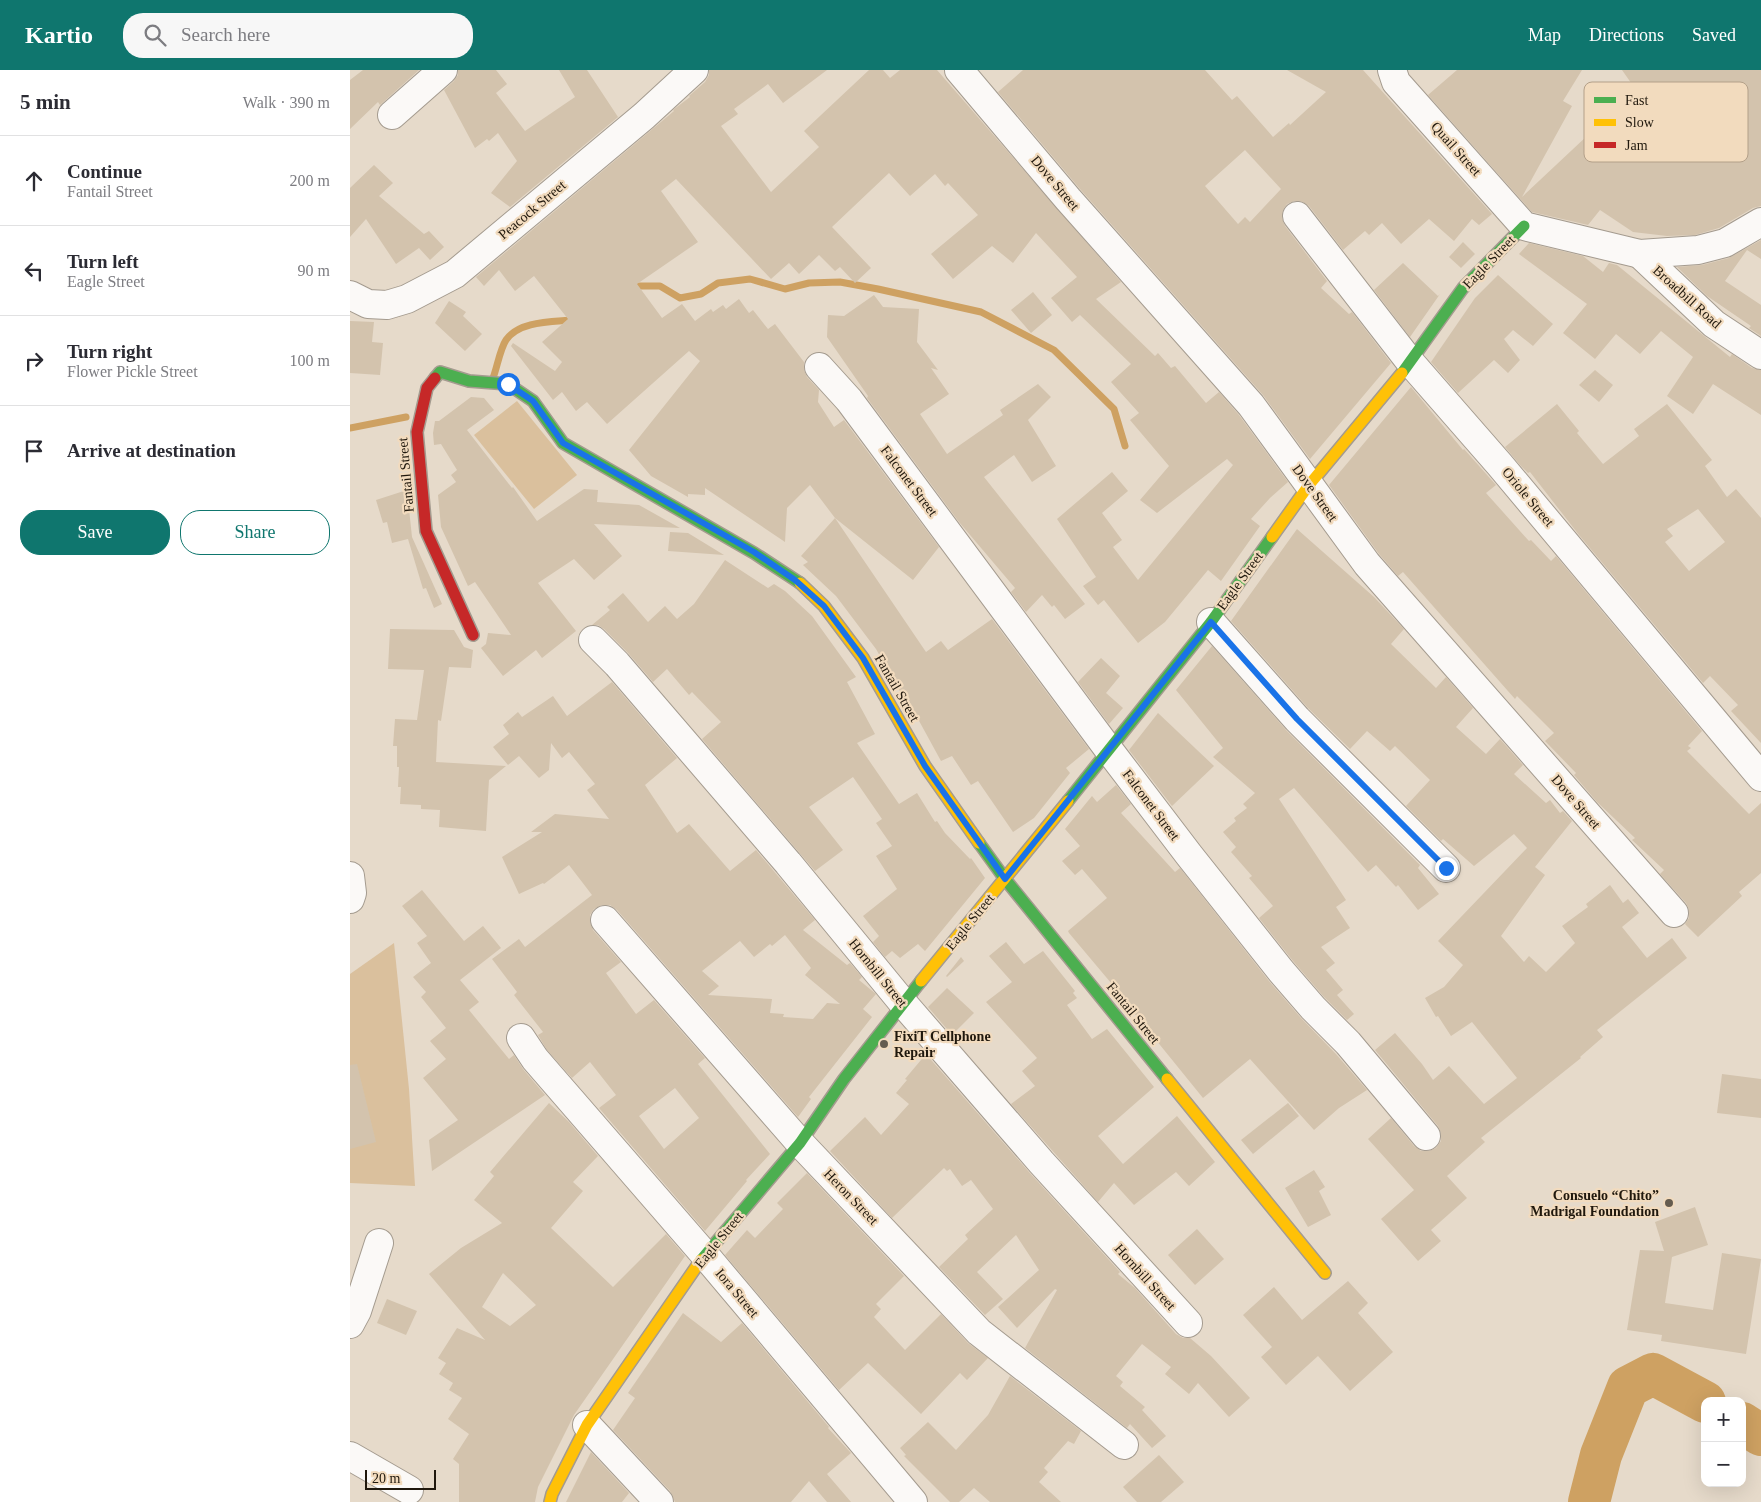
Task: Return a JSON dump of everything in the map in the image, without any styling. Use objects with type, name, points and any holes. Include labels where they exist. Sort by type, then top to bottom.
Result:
[{"type":"street","points":[[392,115],[443,70]]},
{"type":"street","name":"Peacock Street","points":[[350,295],[368,304],[387,305],[407,299],[456,274],[629,128],[694,70]]},
{"type":"street","name":"Quail Street","points":[[1392,70],[1396,82],[1524,226]]},
{"type":"street","name":"Dove Street","points":[[961,71],[1068,199],[1251,405],[1367,564],[1674,913]]},
{"type":"street","name":"Oriole Street","points":[[1297,216],[1411,363],[1500,464],[1761,777]]},
{"type":"street","name":"Eagle Street","points":[[550,1502],[552,1494],[587,1425],[705,1255],[800,1143],[844,1079],[903,1003],[1211,622],[1309,485],[1411,363],[1463,288],[1524,226],[1640,254],[1698,250],[1725,243],[1761,222]]},
{"type":"street","name":"Broadbill Road","points":[[1640,254],[1714,324],[1761,356]]},
{"type":"street","name":"Falconet Street","points":[[819,367],[849,400],[1109,750],[1280,971],[1348,1043],[1426,1136]]},
{"type":"street","name":"Fantail Street","points":[[473,635],[426,531],[417,432],[427,388],[440,372],[469,381],[508,384],[533,401],[563,443],[754,552],[795,580],[824,606],[863,658],[925,766],[1005,879],[1324,1273]]},
{"type":"street","points":[[1211,622],[1297,719],[1446,868]]},
{"type":"street","name":"Hornbill Street","points":[[593,640],[617,664],[788,863],[903,1003],[1041,1162],[1188,1323]]},
{"type":"street","points":[[350,876],[352,893],[350,899]]},
{"type":"street","name":"Heron Street","points":[[605,920],[800,1143],[979,1332],[1124,1445]]},
{"type":"street","name":"Iora Street","points":[[520,1038],[535,1059],[705,1255],[913,1502]]},
{"type":"street","points":[[350,1324],[358,1311],[379,1243]]},
{"type":"street","points":[[587,1425],[659,1502]]},
{"type":"street","points":[[350,1456],[409,1490]]},
{"type":"shaded area","points":[[517,401],[577,475],[534,509],[474,435]]},
{"type":"shaded area","points":[[394,943],[409,1089],[415,1186],[350,1183],[350,974]]},
{"type":"building","points":[[363,70],[419,70],[380,105],[378,102],[350,129],[350,80]]},
{"type":"building","points":[[458,70],[496,70],[507,84],[496,93],[525,131],[575,97],[559,70],[587,70],[618,117],[510,207],[491,193],[517,161],[498,133],[489,141],[487,139],[475,148],[444,90],[454,81],[458,75]]},
{"type":"building","points":[[709,70],[827,70],[783,103],[768,84],[734,109],[738,114],[721,126],[771,192],[819,147],[804,131],[869,70],[883,70],[890,78],[900,70],[937,70],[1121,282],[1096,299],[1155,356],[1158,353],[1171,368],[1175,366],[1206,403],[1219,392],[1239,415],[1288,482],[1251,519],[1260,526],[1221,581],[1208,570],[1165,622],[1138,643],[1104,600],[1098,605],[1083,586],[1096,577],[1057,519],[1112,472],[1128,491],[1102,513],[1122,540],[1113,547],[1138,580],[1233,465],[1227,459],[1157,513],[1140,500],[1169,466],[1130,420],[1139,413],[1111,382],[1131,364],[1080,315],[1072,322],[1051,298],[1077,277],[1036,233],[1013,263],[992,246],[953,279],[931,254],[978,215],[948,183],[945,186],[935,174],[910,196],[889,173],[832,227],[871,268],[855,283],[840,267],[835,271],[819,255],[799,274],[789,263],[771,279],[676,179],[661,191],[698,242],[637,284],[662,318],[682,304],[695,321],[711,309],[713,312],[723,305],[726,309],[739,299],[749,313],[753,310],[768,329],[775,324],[804,362],[804,370],[807,377],[819,390],[818,402],[834,427],[844,420],[939,547],[913,580],[835,518],[810,485],[787,508],[785,542],[705,488],[705,495],[688,494],[688,497],[651,476],[629,450],[700,361],[689,351],[607,424],[587,402],[576,411],[562,392],[553,400],[511,346],[513,343],[555,371],[562,362],[542,342],[568,319],[534,276],[515,291],[499,270],[484,286],[476,277],[690,97],[705,82],[709,75]]},
{"type":"building","points":[[1023,70],[1205,70],[1232,100],[1237,96],[1273,137],[1289,123],[1290,125],[1326,92],[1287,70],[1363,70],[1492,214],[1479,225],[1472,219],[1454,241],[1429,219],[1401,244],[1382,223],[1369,235],[1365,231],[1343,250],[1309,206],[1303,202],[1294,201],[1287,204],[1283,210],[1282,218],[1285,226],[1327,281],[1321,288],[1349,314],[1352,312],[1391,363],[1310,459],[1263,395],[1080,189],[998,92]],"holes":[[[1245,150],[1281,189],[1250,222],[1245,217],[1238,224],[1205,186]]]},
{"type":"building","points":[[1457,70],[1582,70],[1563,101],[1572,106],[1522,197],[1584,139],[1584,162],[1748,162],[1748,82],[1630,82],[1622,70],[1761,70],[1761,206],[1753,208],[1719,228],[1695,235],[1667,236],[1633,232],[1600,210],[1588,225],[1532,212],[1428,95]]},
{"type":"building","points":[[374,165],[393,183],[379,196],[424,234],[429,231],[444,247],[430,260],[419,248],[396,264],[366,219],[350,237],[350,188]]},
{"type":"building","points":[[1761,240],[1761,259],[1747,250],[1725,281],[1761,305],[1761,336],[1749,328],[1751,326],[1707,296],[1677,267],[1702,265],[1729,258]]},
{"type":"building","points":[[1463,242],[1475,254],[1461,268],[1449,257]]},
{"type":"building","points":[[1529,243],[1583,256],[1603,272],[1609,263],[1617,265],[1730,357],[1732,354],[1752,368],[1761,370],[1761,415],[1713,384],[1693,414],[1667,396],[1693,357],[1661,331],[1640,354],[1616,334],[1595,359],[1563,333],[1587,304],[1519,254]]},
{"type":"building","points":[[1403,263],[1438,296],[1440,294],[1410,337],[1374,290]]},
{"type":"building","points":[[1498,275],[1553,324],[1533,346],[1513,330],[1504,339],[1520,360],[1508,373],[1494,360],[1458,393],[1431,362],[1475,298]]},
{"type":"building","points":[[1033,292],[1052,315],[1031,333],[1011,310]]},
{"type":"building","points":[[874,295],[883,307],[919,309],[917,342],[938,370],[931,368],[949,394],[920,414],[947,454],[1003,415],[1000,410],[1038,384],[1051,397],[1028,420],[1056,466],[1032,482],[1014,455],[984,477],[1085,604],[1065,619],[1054,605],[1052,607],[1042,595],[1026,612],[1011,592],[1015,588],[959,522],[867,398],[868,396],[827,337],[828,315],[844,316]]},
{"type":"building","points":[[449,301],[466,312],[463,316],[482,334],[465,351],[435,323]]},
{"type":"building","points":[[350,321],[374,322],[372,342],[383,343],[380,375],[350,373]]},
{"type":"building","points":[[1595,370],[1613,385],[1599,402],[1579,385]]},
{"type":"building","points":[[1411,387],[1463,450],[1496,485],[1486,493],[1529,541],[1531,540],[1551,561],[1556,556],[1702,731],[1688,746],[1691,748],[1687,751],[1749,814],[1761,803],[1761,873],[1739,892],[1742,896],[1698,937],[1685,924],[1689,918],[1689,909],[1686,903],[1660,874],[1664,870],[1632,840],[1635,838],[1597,802],[1574,775],[1576,773],[1545,741],[1554,733],[1517,696],[1515,699],[1403,572],[1398,576],[1379,554],[1329,485]]},
{"type":"building","points":[[471,397],[484,398],[494,410],[467,430],[513,487],[537,521],[584,489],[598,490],[597,502],[639,505],[680,528],[594,524],[622,556],[594,580],[574,559],[538,583],[576,631],[542,658],[536,650],[503,676],[481,648],[486,644],[488,633],[511,635],[475,582],[468,586],[441,527],[438,495],[456,482],[451,475],[457,470],[441,444],[434,445],[435,421],[439,421]]},
{"type":"building","points":[[1557,404],[1579,431],[1577,433],[1603,464],[1639,436],[1634,429],[1667,404],[1712,460],[1705,466],[1727,497],[1736,489],[1761,518],[1761,743],[1731,711],[1738,705],[1710,676],[1703,683],[1579,535],[1530,472],[1528,473],[1520,465],[1505,447]],"holes":[[[1698,509],[1725,542],[1689,571],[1665,542],[1673,536],[1667,529]]]},
{"type":"building","points":[[407,490],[412,537],[442,604],[434,608],[426,588],[423,589],[408,539],[392,543],[387,522],[383,523],[376,500]]},
{"type":"building","points":[[835,518],[926,652],[941,641],[948,650],[992,619],[1089,749],[1066,768],[1070,773],[1034,818],[1013,832],[978,781],[971,785],[952,756],[941,761],[912,708],[910,709],[876,649],[836,596],[803,565],[808,562],[801,556]]},
{"type":"building","points":[[1297,529],[1374,597],[1404,629],[1391,644],[1436,688],[1446,677],[1473,708],[1456,727],[1486,754],[1500,739],[1523,765],[1514,774],[1546,803],[1550,800],[1560,813],[1563,811],[1572,821],[1535,867],[1545,875],[1501,936],[1524,962],[1529,956],[1546,972],[1575,943],[1562,926],[1588,907],[1586,904],[1610,885],[1623,903],[1628,899],[1639,913],[1622,927],[1647,958],[1672,938],[1687,958],[1597,1030],[1603,1037],[1581,1058],[1481,1138],[1485,1142],[1447,1176],[1467,1198],[1431,1230],[1441,1241],[1418,1261],[1381,1219],[1414,1190],[1368,1139],[1391,1118],[1414,1146],[1421,1151],[1429,1151],[1436,1148],[1441,1141],[1441,1133],[1438,1126],[1375,1050],[1395,1033],[1422,1064],[1433,1080],[1449,1066],[1484,1104],[1517,1078],[1472,1022],[1451,1036],[1438,1016],[1436,1017],[1425,998],[1444,987],[1463,965],[1438,941],[1527,848],[1514,834],[1474,866],[1443,839],[1441,841],[1406,806],[1430,780],[1395,746],[1390,751],[1367,731],[1350,749],[1308,708],[1231,621]]},
{"type":"building","points":[[670,532],[688,533],[724,555],[668,551]]},
{"type":"building","points":[[725,560],[768,588],[774,584],[785,591],[812,616],[856,677],[847,682],[875,734],[857,743],[899,804],[917,793],[935,822],[937,821],[945,833],[971,858],[985,878],[925,951],[918,944],[900,958],[892,951],[885,957],[873,942],[879,936],[863,916],[897,889],[876,856],[892,846],[876,823],[882,819],[853,777],[809,807],[843,850],[815,871],[702,739],[721,722],[692,692],[689,695],[667,669],[653,682],[604,629],[598,625],[592,625],[610,610],[607,607],[623,593],[648,622],[665,606],[677,619],[694,604]]},
{"type":"building","points":[[390,629],[454,630],[464,647],[473,650],[471,668],[449,667],[441,721],[438,720],[436,762],[506,766],[489,780],[486,831],[439,827],[440,810],[421,809],[421,805],[400,804],[401,787],[398,787],[397,746],[393,746],[395,719],[417,720],[424,670],[388,669]]},
{"type":"building","points":[[1212,646],[1286,730],[1420,865],[1418,868],[1439,894],[1418,910],[1398,885],[1396,887],[1376,865],[1368,872],[1294,788],[1279,799],[1346,900],[1336,907],[1350,928],[1321,947],[1335,963],[1326,970],[1343,990],[1337,995],[1354,1014],[1347,1020],[1324,997],[1259,918],[1273,906],[1249,878],[1252,876],[1231,852],[1236,847],[1223,832],[1236,821],[1234,818],[1247,808],[1243,804],[1255,793],[1213,757],[1223,748],[1176,690]]},
{"type":"building","points":[[1101,658],[1120,676],[1106,693],[1123,708],[1109,724],[1078,682]]},
{"type":"building","points":[[612,682],[677,758],[645,785],[677,833],[689,824],[730,871],[756,850],[815,920],[803,930],[847,965],[850,963],[862,977],[859,980],[876,994],[863,1009],[872,1017],[809,1097],[811,1099],[798,1117],[617,910],[610,905],[602,905],[594,909],[590,915],[590,923],[593,930],[621,962],[606,973],[636,1014],[654,1000],[705,1058],[698,1064],[770,1154],[746,1180],[705,1231],[599,1108],[616,1095],[590,1062],[572,1078],[547,1050],[538,1035],[543,1032],[514,995],[517,992],[492,959],[519,939],[525,947],[592,895],[569,865],[544,884],[519,894],[502,857],[542,832],[531,832],[555,814],[609,819],[587,790],[595,784],[569,752],[562,758],[551,743],[549,770],[539,778],[519,756],[508,765],[493,747],[509,734],[503,725],[518,712],[522,717],[553,696],[567,716]],"holes":[[[785,935],[811,968],[805,975],[840,1004],[827,1003],[813,1019],[783,1017],[784,1014],[770,1013],[772,999],[708,995],[719,986],[702,971],[740,941],[754,957]],[[675,1088],[699,1118],[664,1149],[639,1116]]]},
{"type":"building","points":[[1158,713],[1214,766],[1172,806],[1129,750]]},
{"type":"building","points":[[1116,785],[1131,804],[1121,813],[1175,872],[1180,868],[1269,981],[1367,1090],[1339,1108],[1314,1130],[1250,1059],[1203,1098],[1127,1002],[1069,933],[1068,931],[1107,898],[1082,869],[1075,875],[1062,861],[1080,846],[1065,829],[1092,796],[1097,802]]},
{"type":"building","points":[[422,890],[464,941],[483,926],[501,948],[460,980],[479,1002],[469,1010],[509,1059],[514,1055],[545,1095],[432,1171],[429,1140],[458,1120],[423,1078],[446,1059],[430,1041],[446,1028],[421,997],[426,992],[413,977],[431,963],[417,943],[427,936],[402,906]]},
{"type":"building","points":[[1006,942],[1024,964],[1043,951],[1075,991],[1073,993],[1077,998],[1067,1005],[1092,1039],[1107,1029],[1154,1087],[1098,1136],[1123,1164],[1177,1116],[1215,1162],[1189,1186],[1176,1172],[1134,1205],[1114,1183],[1098,1202],[1011,1104],[1035,1086],[1022,1071],[1037,1058],[986,1002],[1012,982],[989,956]]},
{"type":"building","points":[[961,957],[964,961],[947,977],[946,976]]},
{"type":"building","points":[[947,988],[974,1013],[952,1035],[928,1007]]},
{"type":"building","points":[[926,1054],[1029,1172],[1120,1272],[1118,1274],[1135,1288],[1176,1334],[1183,1338],[1190,1338],[1211,1356],[1250,1398],[1229,1417],[1198,1383],[1189,1394],[1165,1374],[1171,1367],[1142,1344],[1116,1376],[1123,1382],[1120,1386],[1145,1407],[1142,1410],[1166,1436],[1152,1448],[1130,1424],[1127,1428],[1025,1348],[1057,1290],[1055,1289],[1017,1328],[998,1307],[1039,1270],[1016,1235],[977,1272],[1003,1299],[985,1315],[939,1267],[968,1239],[965,1235],[993,1209],[971,1180],[962,1186],[950,1169],[947,1171],[944,1168],[892,1218],[830,1151],[865,1117],[881,1135],[909,1104],[896,1093]]},
{"type":"building","points":[[357,1064],[376,1142],[350,1149],[350,1065]]},
{"type":"building","points":[[1722,1074],[1761,1079],[1761,1118],[1717,1113]]},
{"type":"building","points":[[549,1103],[569,1122],[598,1156],[573,1182],[583,1191],[551,1228],[613,1287],[666,1234],[685,1256],[574,1415],[538,1487],[535,1502],[459,1502],[459,1464],[453,1459],[469,1434],[448,1419],[462,1398],[449,1390],[453,1383],[439,1374],[446,1363],[438,1358],[457,1328],[485,1340],[429,1274],[461,1248],[502,1223],[474,1200],[494,1176],[490,1172]],"holes":[[[503,1273],[536,1305],[510,1326],[482,1307]]]},
{"type":"building","points":[[1288,1103],[1299,1116],[1253,1154],[1241,1140]]},
{"type":"building","points":[[1314,1170],[1325,1187],[1319,1191],[1331,1215],[1308,1227],[1285,1188]]},
{"type":"building","points":[[807,1173],[904,1276],[876,1304],[881,1309],[874,1317],[905,1350],[941,1314],[968,1343],[988,1358],[967,1380],[960,1373],[921,1414],[868,1363],[839,1390],[725,1255],[747,1230],[755,1238],[783,1209],[777,1203]]},
{"type":"building","points":[[1695,1207],[1708,1245],[1672,1257],[1665,1303],[1713,1310],[1722,1253],[1761,1259],[1746,1354],[1661,1341],[1662,1335],[1627,1330],[1640,1250],[1664,1251],[1655,1222]]},
{"type":"building","points":[[1197,1229],[1224,1259],[1195,1285],[1168,1255]]},
{"type":"building","points":[[1348,1281],[1368,1303],[1358,1313],[1393,1352],[1350,1391],[1318,1356],[1286,1385],[1261,1357],[1272,1347],[1243,1315],[1274,1287],[1302,1320]]},
{"type":"building","points":[[387,1299],[417,1311],[406,1335],[377,1323]]},
{"type":"building","points":[[683,1313],[721,1342],[742,1323],[828,1428],[851,1453],[827,1474],[851,1502],[827,1502],[809,1481],[791,1502],[675,1502],[670,1491],[613,1430],[635,1398],[628,1393]]},
{"type":"building","points":[[1010,1376],[1081,1431],[1074,1444],[1068,1441],[1044,1468],[1048,1472],[1039,1482],[1061,1502],[990,1502],[974,1488],[959,1502],[950,1502],[904,1456],[906,1455],[900,1448],[928,1422],[956,1450],[988,1415]]},
{"type":"building","points":[[591,1452],[629,1493],[622,1502],[566,1502]]},
{"type":"building","points":[[1159,1455],[1184,1482],[1161,1502],[1137,1502],[1123,1487]]},
{"type":"waterway","points":[[629,286],[660,286],[680,298],[701,294],[718,283],[750,279],[785,289],[809,283],[840,282],[981,312],[1054,350],[1114,409],[1125,446]]},
{"type":"waterway","points":[[493,378],[500,353],[506,340],[512,334],[527,326],[575,318]]},
{"type":"waterway","points":[[350,428],[406,417]]},
{"type":"waterway","points":[[1589,1502],[1601,1455],[1628,1387],[1653,1374],[1701,1400]]},
{"type":"waterway","points":[[1746,1426],[1761,1435]]},
{"type":"traffic: fast","points":[[1402,373],[1463,288],[1524,226]]},
{"type":"traffic: fast","points":[[435,378],[440,372],[469,381],[508,384],[533,401],[563,443],[754,553],[800,583]]},
{"type":"traffic: fast","points":[[1068,801],[1211,622],[1272,537]]},
{"type":"traffic: fast","points":[[979,843],[1005,879],[1167,1079]]},
{"type":"traffic: fast","points":[[701,1260],[800,1143],[844,1079],[921,981]]},
{"type":"traffic: slow","points":[[1272,537],[1309,485],[1402,373]]},
{"type":"traffic: slow","points":[[800,583],[824,606],[863,658],[925,766],[979,843]]},
{"type":"traffic: slow","points":[[921,981],[1068,801]]},
{"type":"traffic: slow","points":[[1167,1079],[1325,1273]]},
{"type":"traffic: slow","points":[[550,1502],[552,1494],[587,1425],[701,1260]]},
{"type":"traffic: jam","points":[[435,378],[427,388],[417,432],[426,531],[473,635]]},
{"type":"place","name":"FixiT Cellphone Repair","points":[[884,1044]]},
{"type":"place","name":"Consuelo “Chito” Madrigal Foundation","points":[[1669,1203]]},
{"type":"route","points":[[508,384],[533,401],[563,443],[754,552],[795,580],[824,606],[863,658],[925,766],[1005,879],[1211,622],[1297,719],[1446,868]]}]
